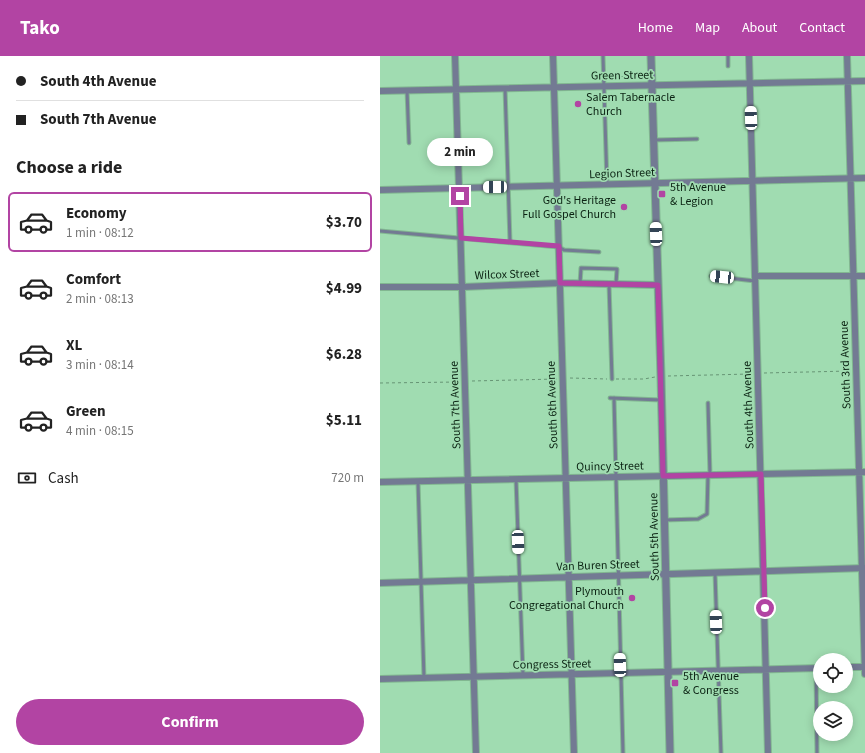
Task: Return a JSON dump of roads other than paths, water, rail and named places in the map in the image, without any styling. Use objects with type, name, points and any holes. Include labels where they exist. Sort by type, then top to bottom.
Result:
[{"type":"street","name":"South 7th Avenue","points":[[455,56],[476,753]]},
{"type":"street","name":"South 6th Avenue","points":[[553,56],[574,753]]},
{"type":"street","name":"South 5th Avenue","points":[[651,56],[670,753]]},
{"type":"street","name":"South 4th Avenue","points":[[750,56],[768,753]]},
{"type":"street","name":"South 3rd Avenue","points":[[847,56],[853,276],[862,472],[865,674]]},
{"type":"street","name":"Green Street","points":[[380,91],[865,80]]},
{"type":"street","name":"Legion Street","points":[[380,190],[865,178]]},
{"type":"street","points":[[755,278],[865,276]]},
{"type":"street","name":"Wilcox Street","points":[[380,287],[462,287],[560,283],[658,285]]},
{"type":"street","name":"Quincy Street","points":[[380,482],[862,472]]},
{"type":"street","name":"Van Buren Street","points":[[380,583],[864,568]]},
{"type":"street","points":[[853,667],[865,667]]},
{"type":"street","name":"Congress Street","points":[[380,679],[813,668]]},
{"type":"lane","points":[[603,56],[607,184]]},
{"type":"lane","points":[[728,56],[728,66]]},
{"type":"lane","points":[[505,88],[510,242]]},
{"type":"lane","points":[[407,90],[409,143]]},
{"type":"lane","points":[[654,140],[697,138]]},
{"type":"lane","points":[[380,231],[559,246],[564,250],[599,252]]},
{"type":"lane","points":[[580,284],[581,268],[616,269],[616,284]]},
{"type":"lane","points":[[711,276],[755,278]]},
{"type":"lane","points":[[609,284],[612,380]]},
{"type":"lane","points":[[623,753],[616,477],[612,398],[661,400]]},
{"type":"lane","points":[[664,520],[698,519],[707,514],[709,475],[708,403]]},
{"type":"lane","points":[[516,479],[523,675]]},
{"type":"lane","points":[[418,482],[424,678]]},
{"type":"lane","points":[[715,572],[721,753]]},
{"type":"lane","points":[[817,753],[818,693]]},
{"type":"place","name":"Salem Tabernacle Church","points":[[578,104]]},
{"type":"place","name":"5th Avenue & Legion","points":[[662,194]]},
{"type":"place","name":"God's Heritage Full Gospel Church","points":[[624,207]]},
{"type":"place","name":"Plymouth Congregational Church","points":[[632,598]]},
{"type":"place","name":"5th Avenue & Congress","points":[[675,683]]}]
